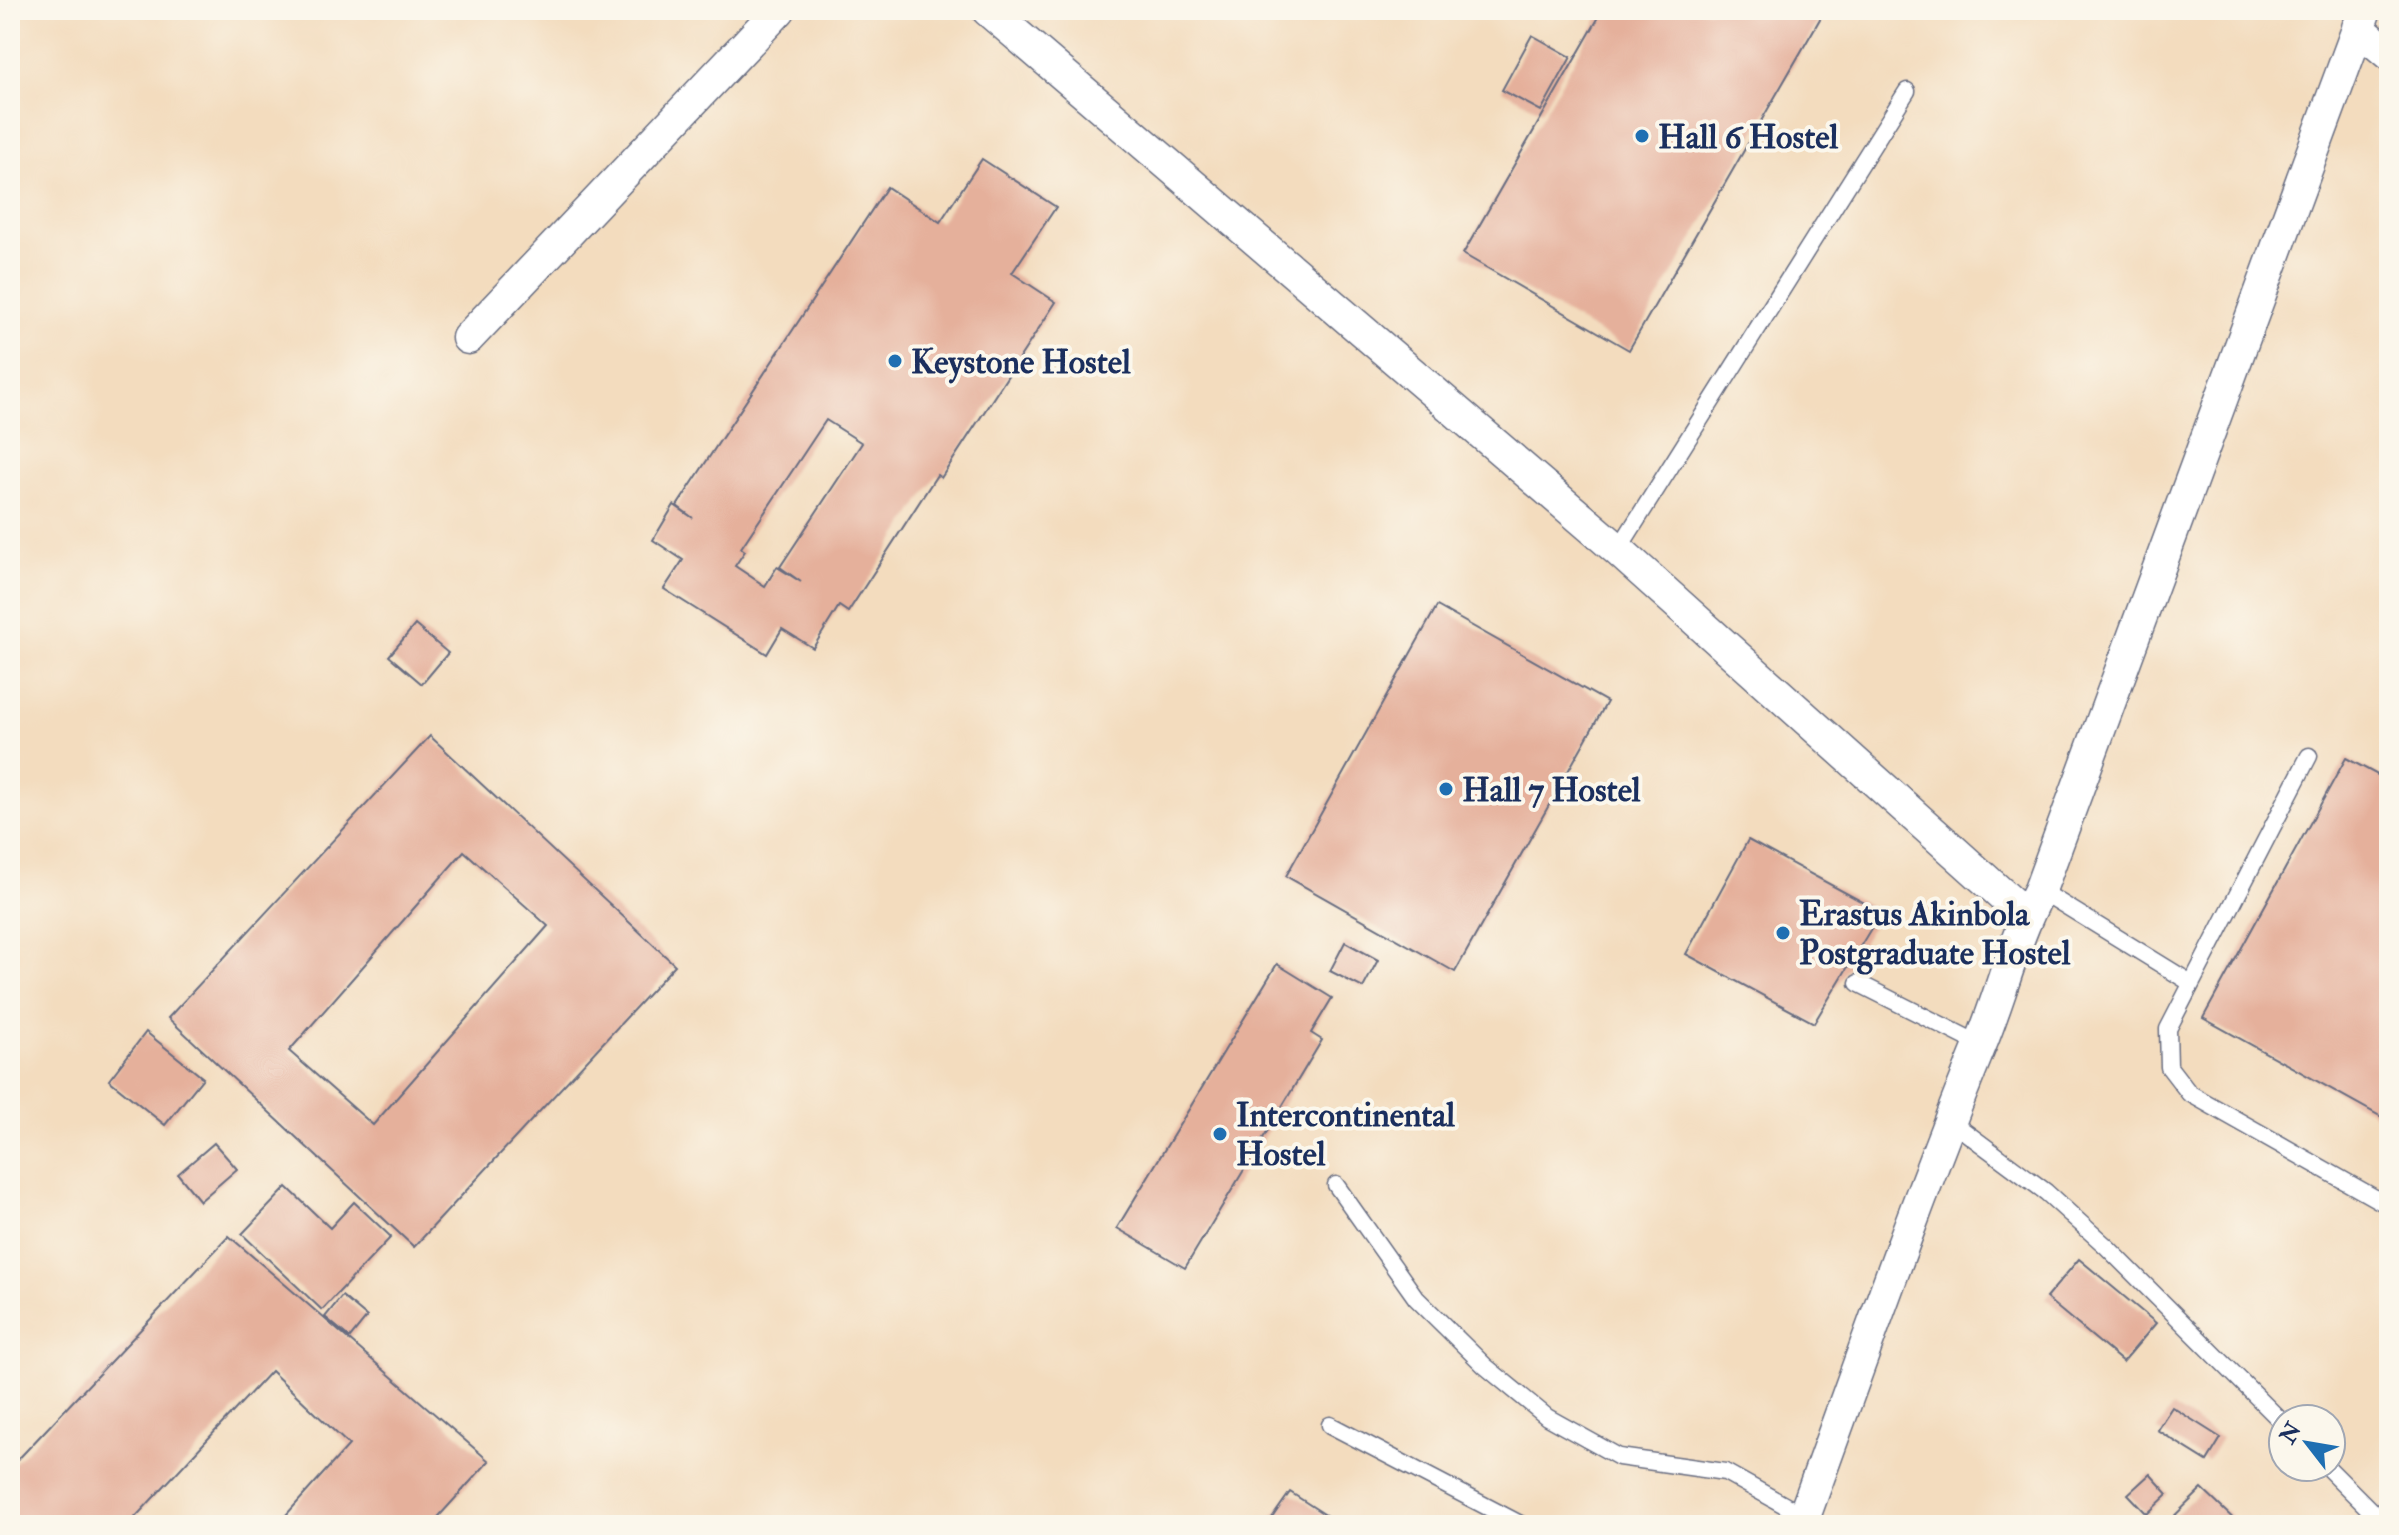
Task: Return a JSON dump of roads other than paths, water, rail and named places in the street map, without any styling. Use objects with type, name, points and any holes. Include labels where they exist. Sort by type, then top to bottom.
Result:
[{"type":"street","points":[[468,338],[779,10]]},
{"type":"street","points":[[988,10],[2033,903]]},
{"type":"street","points":[[2361,19],[2389,54]]},
{"type":"street","points":[[1802,1521],[2361,19]]},
{"type":"lane","points":[[1618,550],[1907,91]]},
{"type":"lane","points":[[2309,756],[2168,1029],[2169,1067],[2189,1093],[2389,1206]]},
{"type":"lane","points":[[2033,903],[2191,983]]},
{"type":"lane","points":[[1858,983],[1981,1045]]},
{"type":"lane","points":[[1949,1120],[2046,1192],[2097,1238],[2267,1407]]},
{"type":"lane","points":[[1336,1185],[1416,1298],[1485,1366],[1547,1417],[1619,1457],[1725,1472],[1802,1521]]},
{"type":"lane","points":[[1330,1425],[1522,1525]]},
{"type":"lane","points":[[2343,1483],[2385,1525]]},
{"type":"place","name":"Hall 6 Hostel","points":[[1642,136]]},
{"type":"place","name":"Keystone Hostel","points":[[895,361]]},
{"type":"place","name":"Hall 7 Hostel","points":[[1446,789]]},
{"type":"place","name":"Erastus Akinbola Postgraduate Hostel","points":[[1783,933]]},
{"type":"place","name":"Intercontinental Hostel","points":[[1220,1134]]}]
